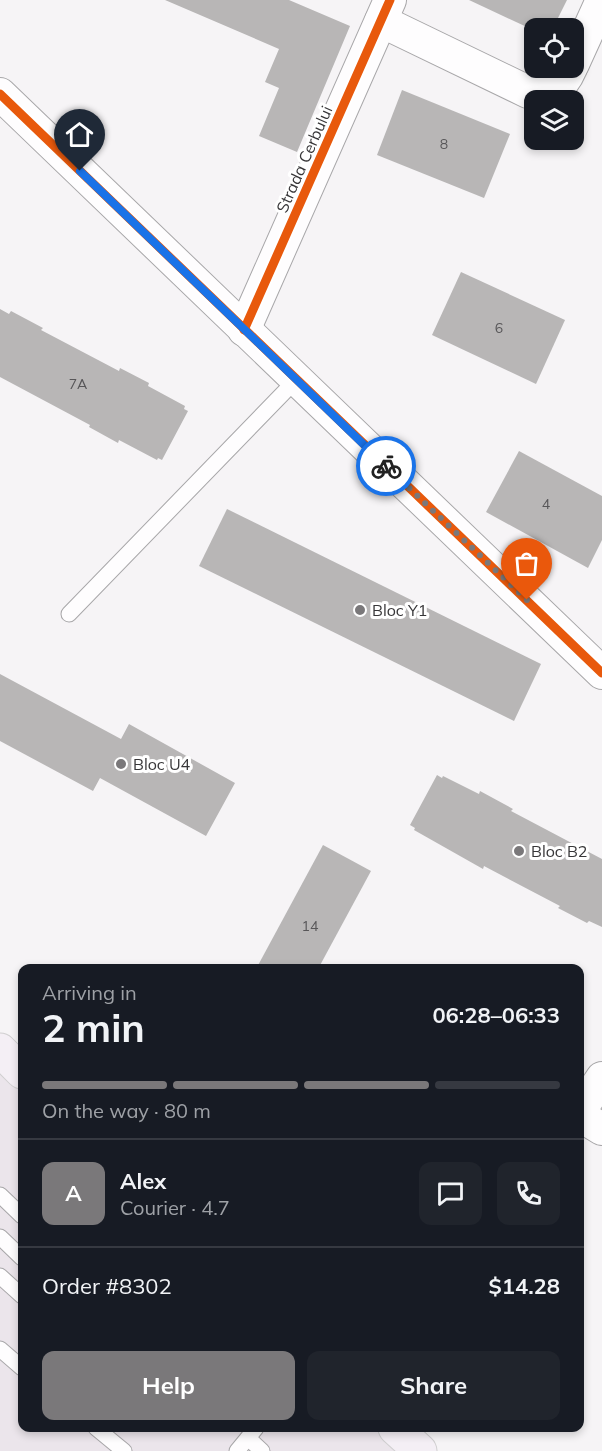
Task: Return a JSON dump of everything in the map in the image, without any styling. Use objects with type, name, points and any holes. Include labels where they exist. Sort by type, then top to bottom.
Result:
[{"type":"main road","points":[[0,1050],[18,1068]]},
{"type":"main road","points":[[399,1432],[420,1451]]},
{"type":"street","points":[[584,40],[602,0]]},
{"type":"street","points":[[386,11],[528,92],[546,92],[565,82],[567,78]]},
{"type":"street","name":"Strada Cerbului","points":[[244,330],[386,11]]},
{"type":"street","points":[[0,94],[602,673]]},
{"type":"street","points":[[584,1106],[602,1078]]},
{"type":"street","points":[[584,1117],[602,1129]]},
{"type":"lane","points":[[69,614],[296,380]]},
{"type":"lane","points":[[0,1195],[18,1212]]},
{"type":"lane","points":[[0,1238],[18,1254]]},
{"type":"lane","points":[[0,1276],[18,1292]]},
{"type":"lane","points":[[0,1349],[18,1365]]},
{"type":"lane","points":[[101,1432],[121,1450]]},
{"type":"lane","points":[[237,1451],[252,1433],[262,1451]]},
{"type":"shaded area","points":[[0,1050],[18,1068],[18,1432],[399,1432],[420,1451],[0,1451]]},
{"type":"building","points":[[165,0],[289,0],[350,26],[297,152],[259,136],[279,88],[265,82],[279,49]]},
{"type":"building","points":[[469,0],[567,0],[558,18],[524,18],[524,26]]},
{"type":"building","points":[[402,90],[510,134],[484,198],[377,155]]},
{"type":"building","points":[[461,272],[565,320],[536,384],[432,335]]},
{"type":"building","points":[[0,309],[9,314],[11,311],[43,328],[41,330],[119,371],[120,368],[149,383],[148,386],[185,406],[184,409],[188,411],[162,460],[158,458],[157,460],[119,440],[118,443],[89,427],[90,425],[0,377]]},
{"type":"building","points":[[519,451],[602,496],[602,540],[588,568],[486,512]]},
{"type":"building","name":"Bloc Y1","points":[[227,509],[541,664],[514,721],[199,566]]},
{"type":"building","name":"Bloc U4","points":[[0,674],[121,739],[129,724],[235,783],[206,836],[100,778],[93,791],[0,741]]},
{"type":"building","name":"Bloc B2","points":[[437,775],[479,794],[480,791],[513,809],[511,811],[602,859],[602,927],[589,921],[587,923],[558,908],[560,906],[484,866],[483,869],[414,830],[415,828],[410,825]]},
{"type":"building","points":[[323,845],[371,871],[321,964],[259,964]]},
{"type":"cycle path","points":[[244,330],[390,0]]},
{"type":"cycle path","points":[[0,94],[602,673]]},
{"type":"way so far","points":[[386,466],[527,600]]},
{"type":"place","name":"Bloc Y1","points":[[360,610]]},
{"type":"place","name":"Bloc U4","points":[[121,764]]},
{"type":"place","name":"Bloc B2","points":[[519,851]]},
{"type":"route","points":[[80,171],[386,466]]}]
